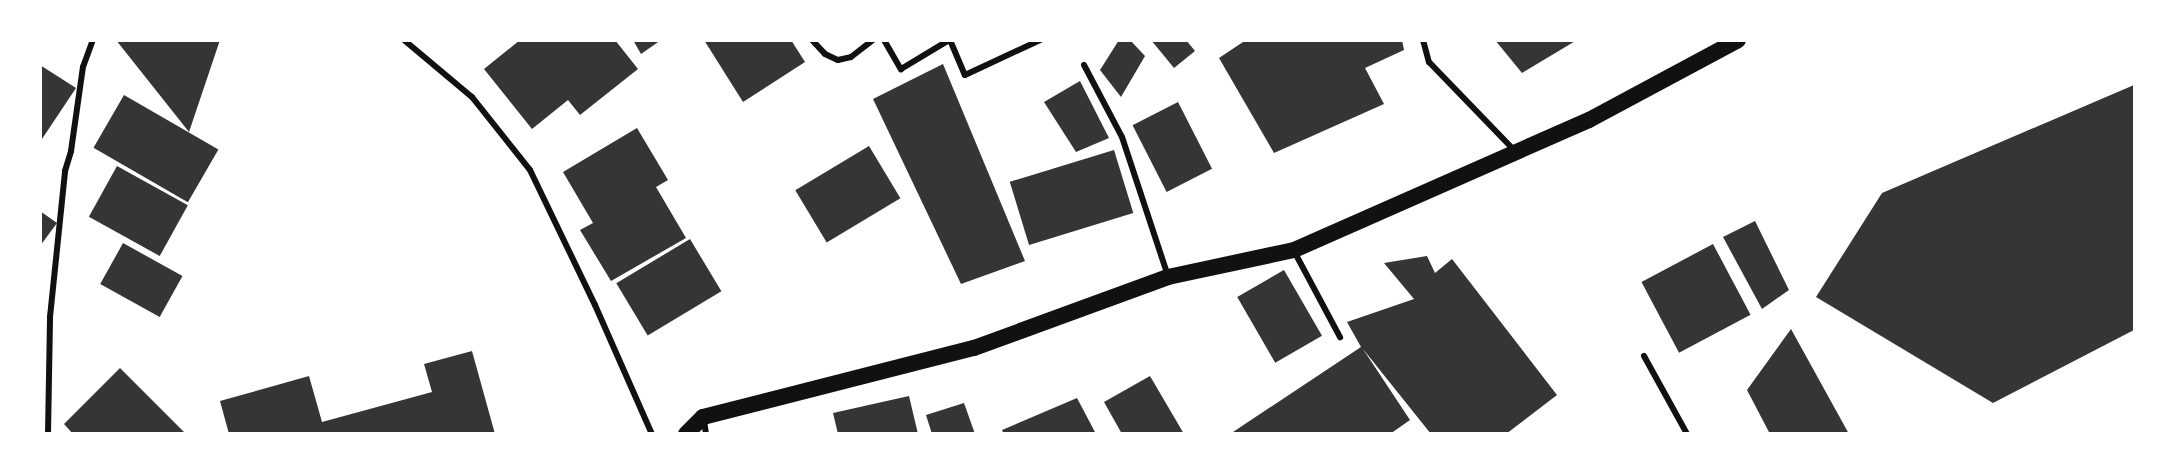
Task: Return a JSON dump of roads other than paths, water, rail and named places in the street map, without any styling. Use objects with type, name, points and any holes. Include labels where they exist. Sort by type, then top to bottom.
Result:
[{"type":"highway","points":[[686,434],[705,425],[974,348],[1168,277],[1294,250],[1589,120],[1738,40]]},
{"type":"street","points":[[48,434],[50,317],[65,171],[71,151],[83,67],[93,40]]},
{"type":"street","points":[[404,40],[472,97],[530,170],[595,305],[652,434]]},
{"type":"street","points":[[812,40],[825,54],[838,60],[851,57],[873,40]]},
{"type":"street","points":[[884,40],[900,69],[950,40],[964,75],[1040,40]]},
{"type":"street","points":[[1423,40],[1429,62],[1517,153]]},
{"type":"street","points":[[1084,65],[1122,137],[1168,277]]},
{"type":"street","points":[[1294,250],[1340,337]]},
{"type":"street","points":[[1644,356],[1687,434]]}]
